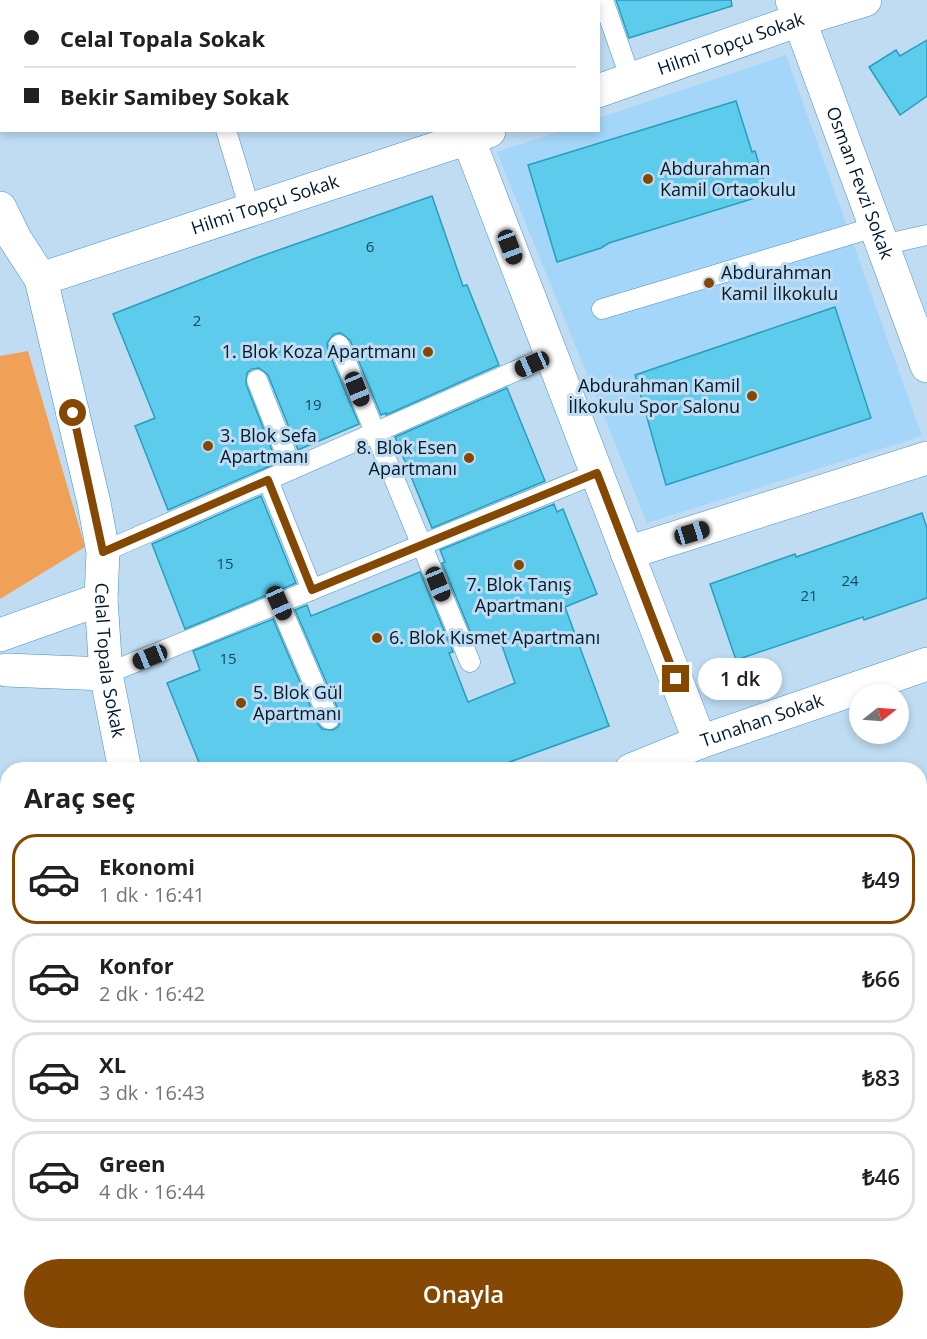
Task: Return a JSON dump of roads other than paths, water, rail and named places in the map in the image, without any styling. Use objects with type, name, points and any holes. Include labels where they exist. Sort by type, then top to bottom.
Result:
[{"type":"street","name":"Hilmi Topçu Sokak","points":[[600,90],[631,80],[796,10],[865,0]]},
{"type":"street","name":"Osman Fevzi Sokak","points":[[796,10],[927,366]]},
{"type":"street","name":"Hilmi Topçu Sokak","points":[[41,279],[474,133]]},
{"type":"street","points":[[474,133],[552,355],[700,742]]},
{"type":"street","name":"Celal Topala Sokak","points":[[0,208],[15,239],[41,279],[94,503],[103,552],[101,599],[106,674],[122,762]]},
{"type":"street","points":[[627,553],[927,458]]},
{"type":"street","points":[[0,635],[101,599]]},
{"type":"street","name":"Tunahan Sokak","points":[[651,762],[700,742],[927,664]]},
{"type":"street","points":[[6,669],[106,674]]},
{"type":"lane","points":[[603,0],[631,80]]},
{"type":"lane","points":[[227,132],[250,210]]},
{"type":"lane","points":[[602,309],[878,236],[927,235]]},
{"type":"lane","points":[[339,345],[470,662]]},
{"type":"lane","points":[[103,552],[552,355]]},
{"type":"lane","points":[[257,380],[292,469]]},
{"type":"lane","points":[[106,674],[597,473]]},
{"type":"lane","points":[[268,480],[312,590]]},
{"type":"lane","points":[[279,603],[329,719]]},
{"type":"place","name":"Abdurahman Kamil Ortaokulu","points":[[648,179]]},
{"type":"place","name":"Abdurahman Kamil İlkokulu","points":[[709,283]]},
{"type":"place","name":"1. Blok Koza Apartmanı","points":[[428,352]]},
{"type":"place","name":"Abdurahman Kamil İlkokulu Spor Salonu","points":[[752,396]]},
{"type":"place","name":"3. Blok Sefa Apartmanı","points":[[208,446]]},
{"type":"place","name":"8. Blok Esen Apartmanı","points":[[469,458]]},
{"type":"place","name":"7. Blok Tanış Apartmanı","points":[[519,565]]},
{"type":"place","name":"6. Blok Kısmet Apartmanı","points":[[377,638]]},
{"type":"place","name":"5. Blok Gül Apartmanı","points":[[241,703]]}]
